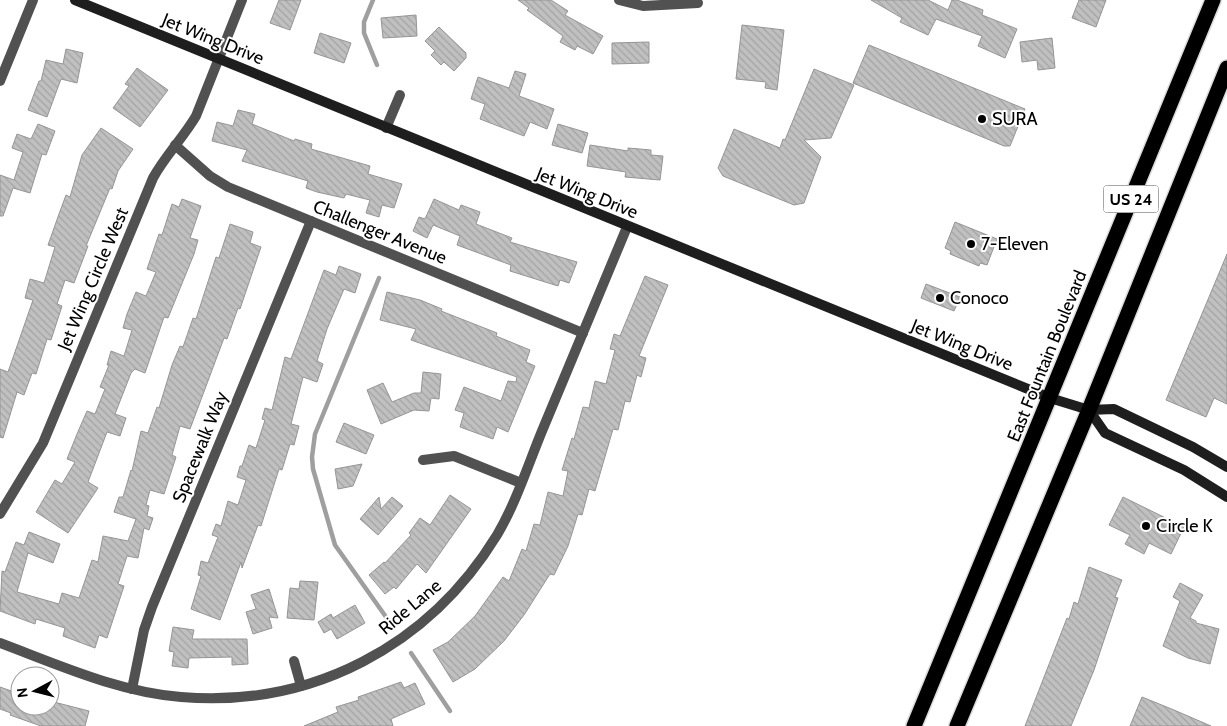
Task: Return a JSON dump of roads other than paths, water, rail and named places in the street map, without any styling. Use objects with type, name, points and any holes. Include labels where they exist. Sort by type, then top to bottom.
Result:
[{"type":"highway","name":"East Fountain Boulevard","points":[[914,726],[1213,0]]},
{"type":"highway","name":"US 24","points":[[957,726],[1089,410],[1227,68]]},
{"type":"main road","name":"Jet Wing Drive","points":[[75,0],[627,227],[1050,398],[1089,410],[1114,408],[1193,447],[1227,467]]},
{"type":"main road","points":[[1089,410],[1104,433],[1184,470],[1227,497]]},
{"type":"street","points":[[0,81],[33,0]]},
{"type":"street","name":"Jet Wing Circle West","points":[[0,514],[43,443],[153,178],[162,162],[196,116],[242,0]]},
{"type":"street","points":[[619,0],[643,6],[680,1],[698,3]]},
{"type":"street","points":[[386,128],[400,95]]},
{"type":"street","name":"Challenger Avenue","points":[[175,145],[210,176],[228,187],[583,333]]},
{"type":"street","name":"Spacewalk Way","points":[[132,689],[144,630],[152,608],[311,221]]},
{"type":"street","name":"Ride Lane","points":[[0,643],[104,682],[180,697],[205,698],[260,694],[301,686],[332,677],[359,665],[407,636],[459,587],[494,538],[521,483],[627,227]]},
{"type":"street","points":[[423,460],[454,456],[521,483]]},
{"type":"street","points":[[294,661],[301,686]]},
{"type":"waterway","points":[[373,0],[364,22],[364,33],[377,65]]},
{"type":"waterway","points":[[379,278],[315,434],[312,457],[313,469],[335,545],[391,624]]},
{"type":"waterway","points":[[411,653],[450,711]]},
{"type":"place","name":"SURA","points":[[982,119]]},
{"type":"place","name":"7-Eleven","points":[[971,244]]},
{"type":"place","name":"Conoco","points":[[940,298]]},
{"type":"place","name":"Circle K","points":[[1146,526]]}]
